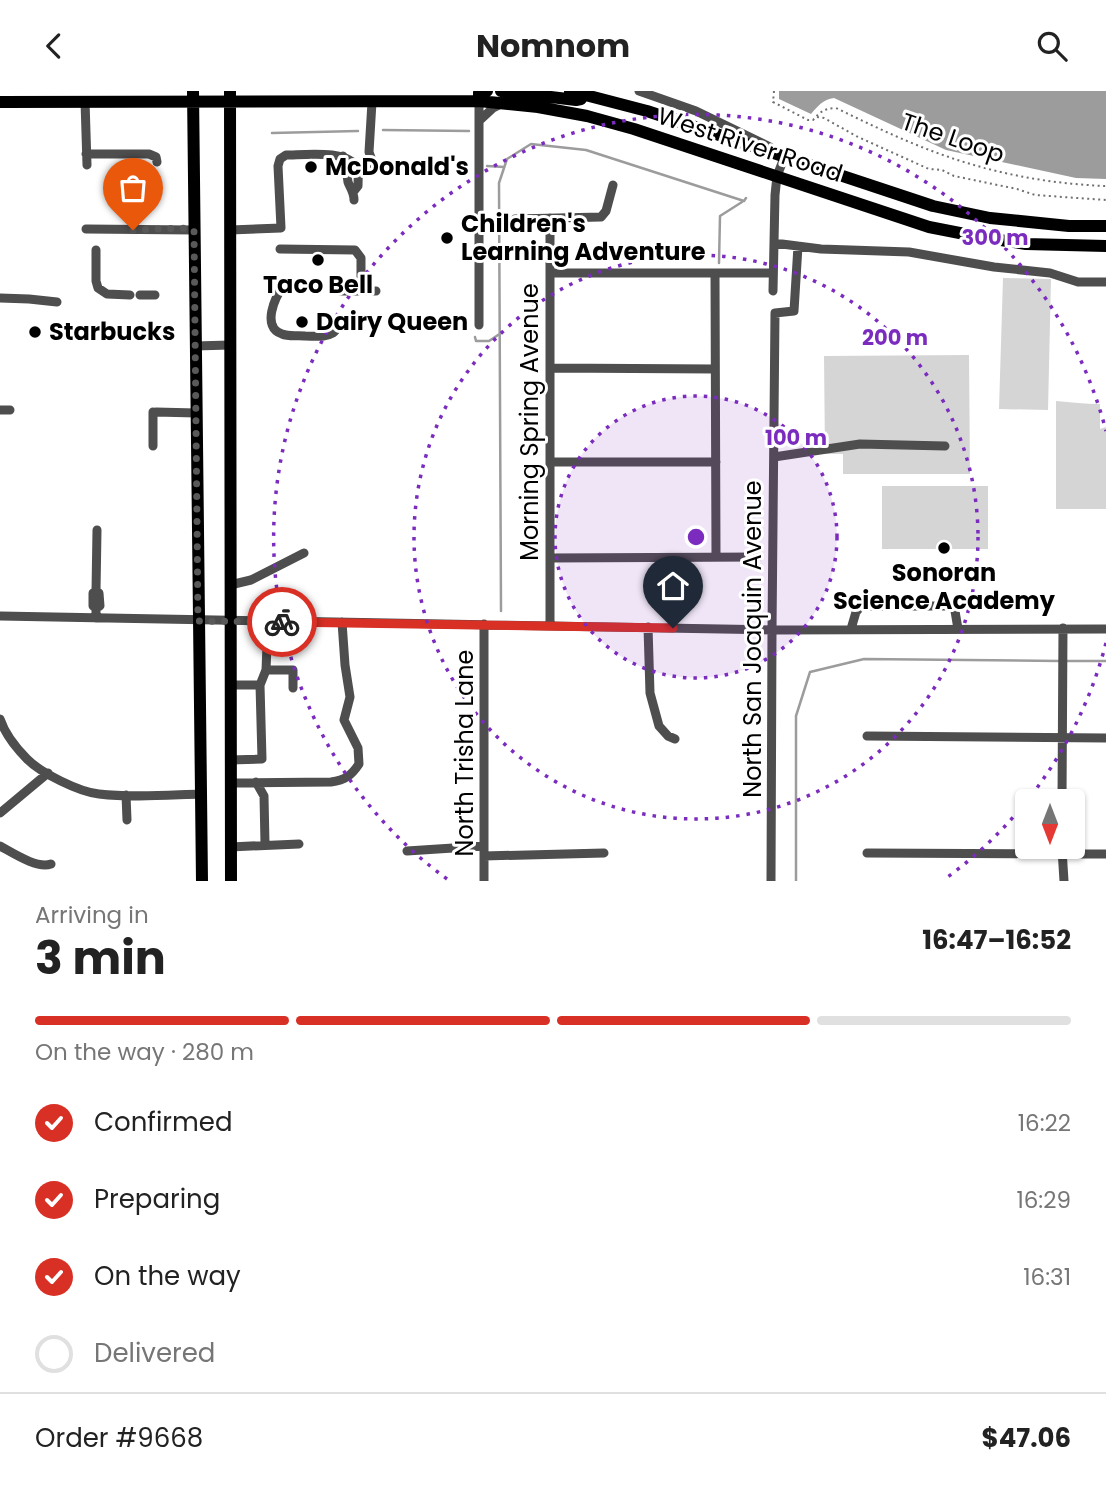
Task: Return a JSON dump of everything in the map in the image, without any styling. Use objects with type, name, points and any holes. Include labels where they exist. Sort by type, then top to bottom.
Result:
[{"type":"main road","name":"West River Road","points":[[570,91],[647,111],[933,206],[990,218],[1069,226],[1106,226]]},
{"type":"main road","name":"West River Road","points":[[0,102],[193,97],[372,102],[503,97],[634,129],[929,227],[1026,244],[1106,246]]},
{"type":"main road","points":[[193,97],[202,881]]},
{"type":"main road","points":[[230,97],[230,881]]},
{"type":"main road","points":[[503,97],[576,100],[592,97]]},
{"type":"street","points":[[639,91],[696,111],[779,151],[784,158],[777,176],[773,291]]},
{"type":"street","points":[[479,325],[479,121],[483,96]]},
{"type":"street","points":[[479,121],[503,97]]},
{"type":"street","points":[[85,101],[87,165]]},
{"type":"street","points":[[372,102],[369,152],[375,169]]},
{"type":"street","points":[[86,154],[149,153],[156,157],[157,162]]},
{"type":"street","points":[[230,230],[281,228],[278,166],[286,155],[343,156],[358,170],[358,186],[354,195]]},
{"type":"street","points":[[515,219],[601,217],[606,211],[613,185]]},
{"type":"street","name":"Morning Spring Avenue","points":[[550,218],[550,626]]},
{"type":"street","points":[[86,229],[194,230]]},
{"type":"street","points":[[774,243],[821,249],[909,252],[994,267],[1050,273],[1078,282],[1106,282]]},
{"type":"street","name":"North San Joaquin Avenue","points":[[771,881],[775,313],[794,311],[798,246]]},
{"type":"street","points":[[281,249],[355,250],[361,258],[361,291]]},
{"type":"street","points":[[96,250],[97,288],[107,294],[130,295]]},
{"type":"street","points":[[550,272],[773,273]]},
{"type":"street","points":[[715,273],[716,557]]},
{"type":"street","points":[[284,285],[272,311],[272,324],[277,332],[287,335],[327,335],[337,330],[344,320]]},
{"type":"street","points":[[339,291],[376,291]]},
{"type":"street","points":[[140,295],[155,295]]},
{"type":"street","points":[[0,298],[57,302]]},
{"type":"street","points":[[195,346],[230,345]]},
{"type":"street","points":[[550,368],[715,369]]},
{"type":"street","points":[[153,446],[155,412],[196,413]]},
{"type":"street","points":[[774,457],[860,444],[945,446]]},
{"type":"street","points":[[550,462],[716,462]]},
{"type":"street","points":[[96,613],[100,605],[99,593],[96,591],[97,530]]},
{"type":"street","points":[[230,585],[251,580],[304,553]]},
{"type":"street","points":[[550,558],[758,557]]},
{"type":"street","points":[[851,629],[856,611],[861,606],[952,606],[956,611],[958,629]]},
{"type":"street","points":[[0,616],[96,613],[198,621],[772,630],[1106,629]]},
{"type":"street","points":[[230,760],[262,759],[260,685],[266,670],[268,621]]},
{"type":"street","points":[[230,783],[331,782],[350,776],[359,764],[358,748],[344,720],[350,697],[342,622]]},
{"type":"street","name":"North Trisha Lane","points":[[484,624],[484,881]]},
{"type":"street","points":[[648,627],[650,693],[659,726],[675,739]]},
{"type":"street","points":[[1062,789],[1063,628]]},
{"type":"street","points":[[266,670],[293,670],[293,688]]},
{"type":"street","points":[[230,685],[260,685]]},
{"type":"street","points":[[0,719],[4,730],[28,760],[62,782],[96,794],[201,794]]},
{"type":"street","points":[[867,736],[1106,739]]},
{"type":"street","points":[[0,813],[48,773]]},
{"type":"street","points":[[256,782],[264,796],[265,845]]},
{"type":"street","points":[[126,795],[127,820]]},
{"type":"street","points":[[230,846],[299,845]]},
{"type":"street","points":[[0,846],[40,866],[51,864]]},
{"type":"street","points":[[407,851],[604,853]]},
{"type":"street","points":[[867,853],[1015,851]]},
{"type":"street","points":[[1085,852],[1106,854]]},
{"type":"street","points":[[1063,859],[1064,881]]},
{"type":"path","name":"The Loop","points":[[774,91],[773,102],[776,105],[807,120],[814,120],[820,112],[835,108],[945,156],[997,171],[1067,184],[1106,186]]},
{"type":"path","points":[[816,117],[824,118],[858,137],[929,169],[942,170],[954,176],[1035,195],[1106,200]]},
{"type":"shaded area","points":[[779,91],[1106,91],[1106,179],[1076,178],[946,150],[834,98],[823,102],[811,114],[779,99]]},
{"type":"shaded area","points":[[1003,278],[1051,279],[1048,410],[999,409]]},
{"type":"shaded area","points":[[969,355],[970,474],[843,474],[843,454],[825,454],[824,356]]},
{"type":"shaded area","points":[[1056,401],[1100,404],[1100,429],[1106,427],[1106,509],[1056,509]]},
{"type":"shaded area","points":[[882,486],[988,486],[988,549],[882,549]]},
{"type":"waterway","points":[[383,130],[469,131]]},
{"type":"waterway","points":[[272,133],[358,131]]},
{"type":"waterway","points":[[501,611],[499,183],[507,159],[531,144],[586,150],[744,201],[746,198]]},
{"type":"waterway","points":[[487,166],[504,167]]},
{"type":"waterway","points":[[719,263],[720,216],[742,202]]},
{"type":"waterway","points":[[475,337],[476,341],[489,341],[501,333]]},
{"type":"waterway","points":[[796,881],[796,716],[810,672],[864,659],[1059,661]]},
{"type":"waterway","points":[[1066,661],[1106,661]]},
{"type":"way so far","points":[[133,230],[194,230],[198,621],[282,622]]},
{"type":"place","name":"McDonald's","points":[[311,167]]},
{"type":"place","name":"Children's Learning Adventure","points":[[447,238]]},
{"type":"place","name":"Taco Bell","points":[[318,260]]},
{"type":"place","name":"Dairy Queen","points":[[302,322]]},
{"type":"place","name":"Starbucks","points":[[35,332]]},
{"type":"place","name":"Sonoran Science Academy","points":[[944,548]]},
{"type":"route","points":[[282,622],[673,628]]}]
